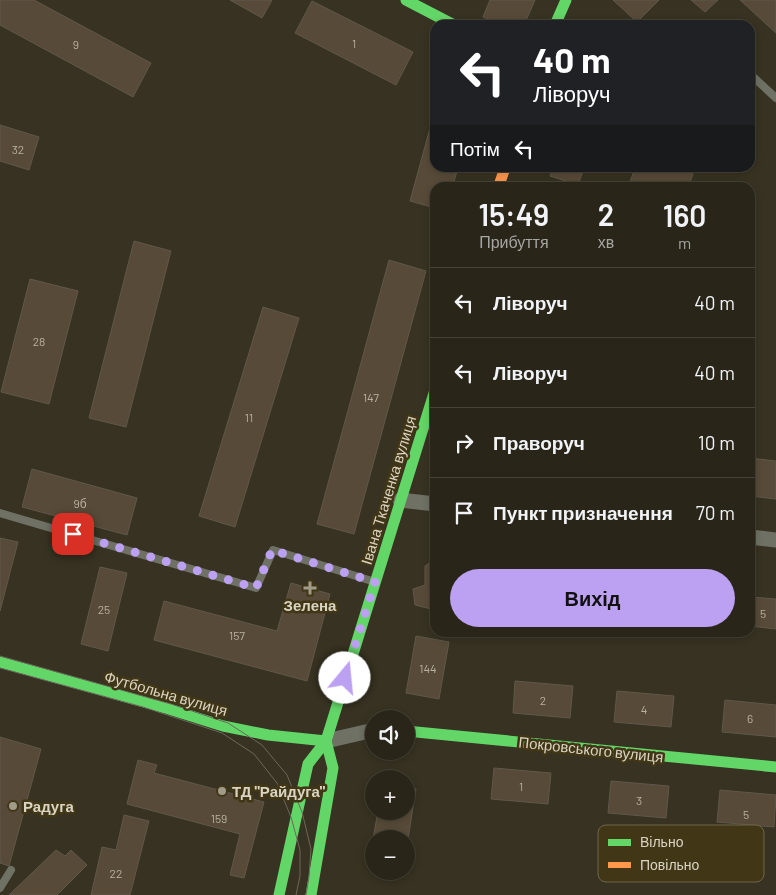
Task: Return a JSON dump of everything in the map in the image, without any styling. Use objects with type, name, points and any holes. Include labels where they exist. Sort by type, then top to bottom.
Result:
[{"type":"main road","points":[[406,0],[444,20]]},
{"type":"main road","points":[[557,20],[566,0]]},
{"type":"main road","name":"Івана Ткаченка вулиця","points":[[279,895],[308,764],[326,742],[430,406]]},
{"type":"main road","name":"Футбольна вулиця","points":[[0,662],[223,726],[268,735],[326,742]]},
{"type":"main road","name":"Покровського вулиця","points":[[415,732],[776,767]]},
{"type":"main road","points":[[311,895],[333,768],[326,742]]},
{"type":"street","points":[[400,500],[430,503]]},
{"type":"street","points":[[755,538],[776,540]]},
{"type":"street","points":[[326,742],[365,732]]},
{"type":"lane","points":[[755,79],[776,98]]},
{"type":"lane","points":[[0,512],[256,588],[272,550],[375,582]]},
{"type":"lane","points":[[0,888],[11,870]]},
{"type":"building","points":[[0,0],[34,0],[151,63],[133,97],[0,25]]},
{"type":"building","points":[[230,0],[272,0],[262,18]]},
{"type":"building","points":[[490,0],[535,0],[526,20],[490,20],[483,17]]},
{"type":"building","points":[[613,0],[659,0],[639,20],[635,20]]},
{"type":"building","points":[[691,0],[718,0],[705,12]]},
{"type":"building","points":[[740,0],[776,0],[776,33]]},
{"type":"building","points":[[312,1],[413,52],[396,85],[295,33]]},
{"type":"building","points":[[0,125],[39,137],[29,170],[0,161]]},
{"type":"building","points":[[430,128],[430,172],[457,172],[454,182],[430,182],[430,207],[410,201]]},
{"type":"building","points":[[552,172],[583,172],[579,182],[569,182],[550,176]]},
{"type":"building","points":[[634,172],[687,172],[693,174],[690,182],[630,182]]},
{"type":"building","points":[[134,241],[171,251],[126,427],[89,418]]},
{"type":"building","points":[[389,260],[426,271],[354,534],[317,524]]},
{"type":"building","points":[[30,279],[78,291],[49,404],[1,392]]},
{"type":"building","points":[[263,307],[299,318],[235,527],[199,516]]},
{"type":"building","points":[[755,459],[776,461],[776,499],[755,497]]},
{"type":"building","points":[[32,469],[137,498],[127,535],[22,507]]},
{"type":"building","points":[[0,538],[18,542],[0,611]]},
{"type":"building","points":[[430,563],[430,609],[415,605],[413,589],[425,585],[425,566]]},
{"type":"building","points":[[100,567],[127,573],[108,651],[81,644]]},
{"type":"building","points":[[291,583],[330,594],[307,681],[154,640],[164,601],[277,631]]},
{"type":"building","points":[[755,597],[776,599],[776,629],[755,627]]},
{"type":"building","points":[[416,636],[449,642],[439,699],[406,693]]},
{"type":"building","points":[[515,681],[573,686],[570,718],[513,713]]},
{"type":"building","points":[[617,691],[674,696],[671,727],[614,722]]},
{"type":"building","points":[[725,700],[776,705],[776,737],[722,732]]},
{"type":"building","name":"Радуга","points":[[0,737],[41,749],[9,866],[0,863]]},
{"type":"building","points":[[138,760],[157,765],[154,773],[264,802],[244,878],[230,875],[240,834],[127,804]]},
{"type":"building","points":[[494,768],[551,773],[548,804],[491,799]]},
{"type":"building","points":[[611,781],[669,786],[666,818],[608,813]]},
{"type":"building","points":[[720,790],[776,795],[774,827],[717,822]]},
{"type":"building","points":[[124,815],[149,821],[130,895],[91,895],[102,847],[116,850]]},
{"type":"building","points":[[376,820],[411,820],[409,830],[375,830]]},
{"type":"building","points":[[56,850],[65,856],[71,850],[87,865],[57,895],[9,895]]},
{"type":"tram line","points":[[0,656],[171,704],[228,723],[262,745],[287,775],[302,812],[311,849],[306,895]]},
{"type":"tram line","points":[[0,668],[143,707],[222,733],[254,754],[277,783],[291,817],[300,850],[300,876],[296,895]]},
{"type":"traffic: fast","points":[[406,0],[444,20]]},
{"type":"traffic: fast","points":[[557,20],[566,0]]},
{"type":"traffic: fast","points":[[279,895],[308,764],[326,741],[430,406]]},
{"type":"traffic: fast","points":[[0,662],[223,726],[268,735],[326,741]]},
{"type":"traffic: fast","points":[[415,732],[776,767]]},
{"type":"traffic: fast","points":[[311,895],[333,768],[326,741]]},
{"type":"traffic: slow","points":[[500,182],[504,172]]},
{"type":"place","name":"Зелена","points":[[310,588]]},
{"type":"place","name":"ТД \"Райдуга\"","points":[[222,791]]},
{"type":"place","name":"Радуга","points":[[13,806]]},
{"type":"route","points":[[73,534],[256,588],[272,550],[375,582],[345,678]]}]
